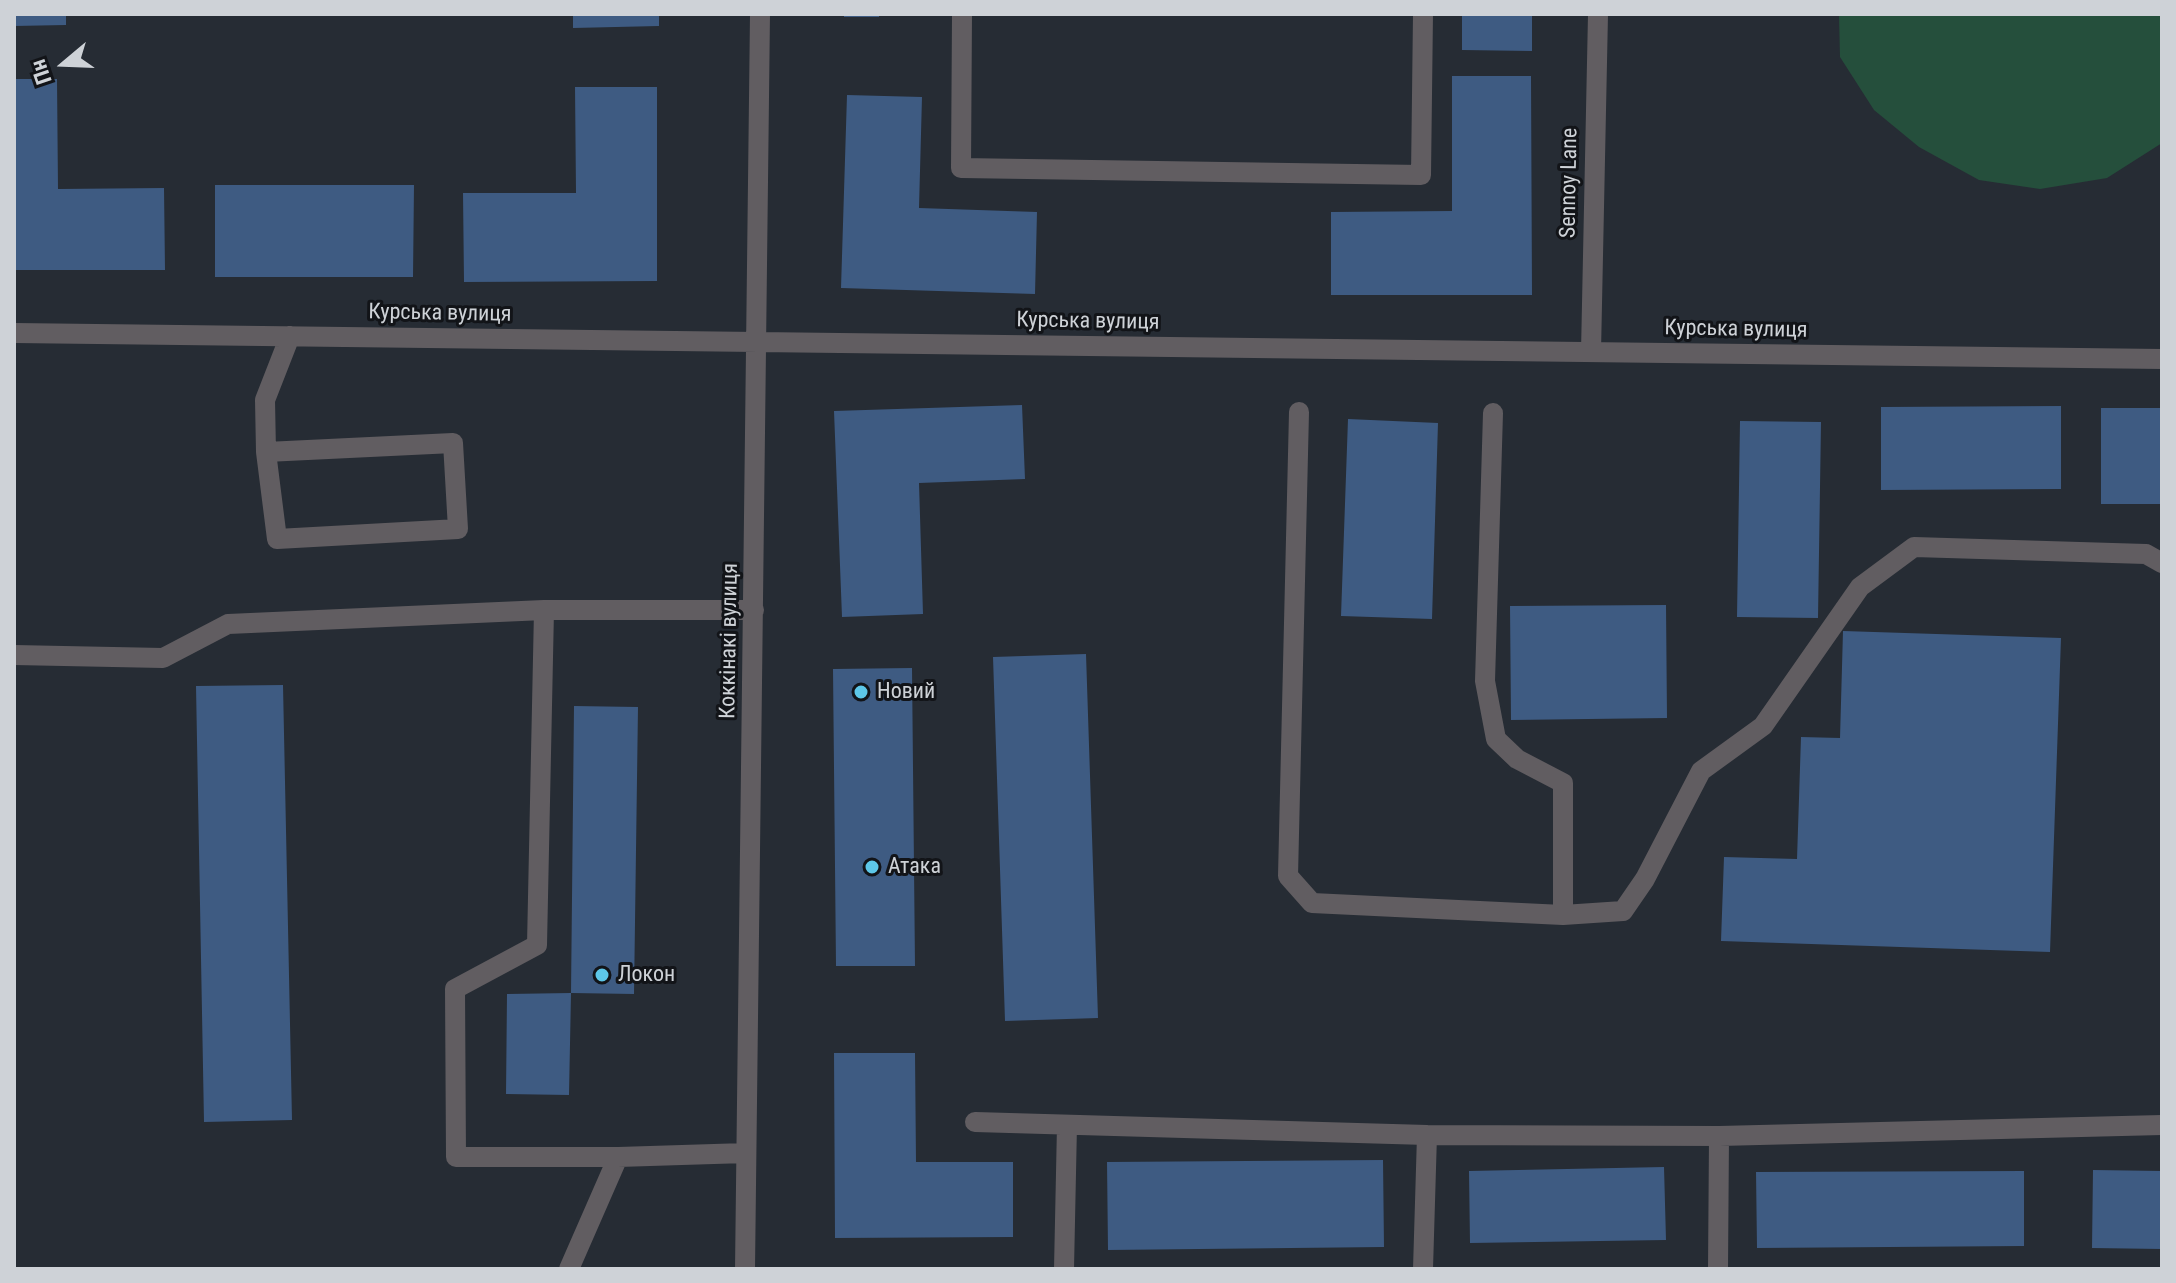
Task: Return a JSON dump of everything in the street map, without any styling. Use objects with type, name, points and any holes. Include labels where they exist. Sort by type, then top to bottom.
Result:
[{"type":"street","name":"Коккінакі вулиця","points":[[745,1269],[760,14]]},
{"type":"street","points":[[962,14],[961,168],[1421,175],[1423,14]]},
{"type":"street","name":"Sennoy Lane","points":[[1591,352],[1598,14]]},
{"type":"street","name":"Курська вулиця","points":[[14,333],[2162,359]]},
{"type":"street","points":[[266,452],[453,443],[458,529],[277,539],[266,452],[265,400],[290,336]]},
{"type":"street","points":[[1299,412],[1288,876],[1312,903],[1563,915],[1623,911],[1645,879],[1701,771],[1763,726],[1860,587],[1914,547],[2146,554],[2162,563]]},
{"type":"street","points":[[1493,413],[1485,681],[1496,739],[1517,759],[1563,783],[1563,915]]},
{"type":"street","points":[[544,610],[537,945],[455,989],[456,1157],[746,1153]]},
{"type":"street","points":[[14,655],[163,658],[228,624],[544,610],[754,610]]},
{"type":"street","points":[[975,1122],[1427,1135],[1719,1136],[2162,1125]]},
{"type":"street","points":[[1064,1269],[1067,1125]]},
{"type":"street","points":[[1423,1269],[1427,1135]]},
{"type":"street","points":[[1718,1269],[1719,1136]]},
{"type":"street","points":[[569,1269],[618,1157]]},
{"type":"green space","points":[[1839,14],[2162,14],[2162,143],[2107,178],[2040,189],[1979,180],[1919,147],[1874,110],[1840,57]]},
{"type":"building","points":[[14,14],[66,14],[66,25],[14,26]]},
{"type":"building","points":[[573,14],[659,14],[659,26],[573,28]]},
{"type":"building","points":[[844,14],[879,14],[879,17],[844,17]]},
{"type":"building","points":[[1462,14],[1532,14],[1532,51],[1462,50]]},
{"type":"building","points":[[1452,76],[1531,76],[1532,295],[1331,295],[1331,212],[1452,211]]},
{"type":"building","points":[[14,79],[57,79],[58,189],[164,188],[165,270],[14,270]]},
{"type":"building","points":[[575,87],[657,87],[657,281],[464,282],[463,193],[576,193]]},
{"type":"building","points":[[847,95],[922,97],[919,208],[1037,212],[1035,294],[841,288]]},
{"type":"building","points":[[215,185],[414,185],[413,277],[215,277]]},
{"type":"building","points":[[1022,405],[1025,479],[919,483],[923,614],[842,617],[834,411]]},
{"type":"building","points":[[2061,406],[2061,489],[1881,490],[1881,407]]},
{"type":"building","points":[[2101,408],[2162,408],[2162,504],[2101,504]]},
{"type":"building","points":[[1348,419],[1438,423],[1432,619],[1341,616]]},
{"type":"building","points":[[1740,421],[1821,422],[1818,618],[1737,617]]},
{"type":"building","points":[[1666,605],[1667,718],[1511,720],[1510,606]]},
{"type":"building","points":[[1843,631],[2061,638],[2050,952],[1721,941],[1724,857],[1797,859],[1801,737],[1840,738]]},
{"type":"building","points":[[1086,654],[1098,1018],[1005,1021],[993,657]]},
{"type":"building","points":[[912,668],[915,966],[836,966],[833,669]]},
{"type":"building","points":[[283,685],[292,1120],[204,1122],[196,686]]},
{"type":"building","points":[[574,706],[638,707],[634,994],[571,993]]},
{"type":"building","points":[[571,993],[569,1095],[506,1094],[507,994]]},
{"type":"building","points":[[834,1053],[915,1053],[916,1162],[1013,1162],[1013,1237],[835,1238]]},
{"type":"building","points":[[1383,1160],[1384,1247],[1108,1250],[1107,1162]]},
{"type":"building","points":[[1664,1167],[1666,1240],[1470,1243],[1469,1171]]},
{"type":"building","points":[[2093,1170],[2162,1171],[2162,1249],[2092,1248]]},
{"type":"building","points":[[2024,1171],[2024,1246],[1757,1248],[1756,1172]]},
{"type":"place","name":"Новий","points":[[861,692]]},
{"type":"place","name":"Атака","points":[[872,867]]},
{"type":"place","name":"Локон","points":[[602,975]]}]
